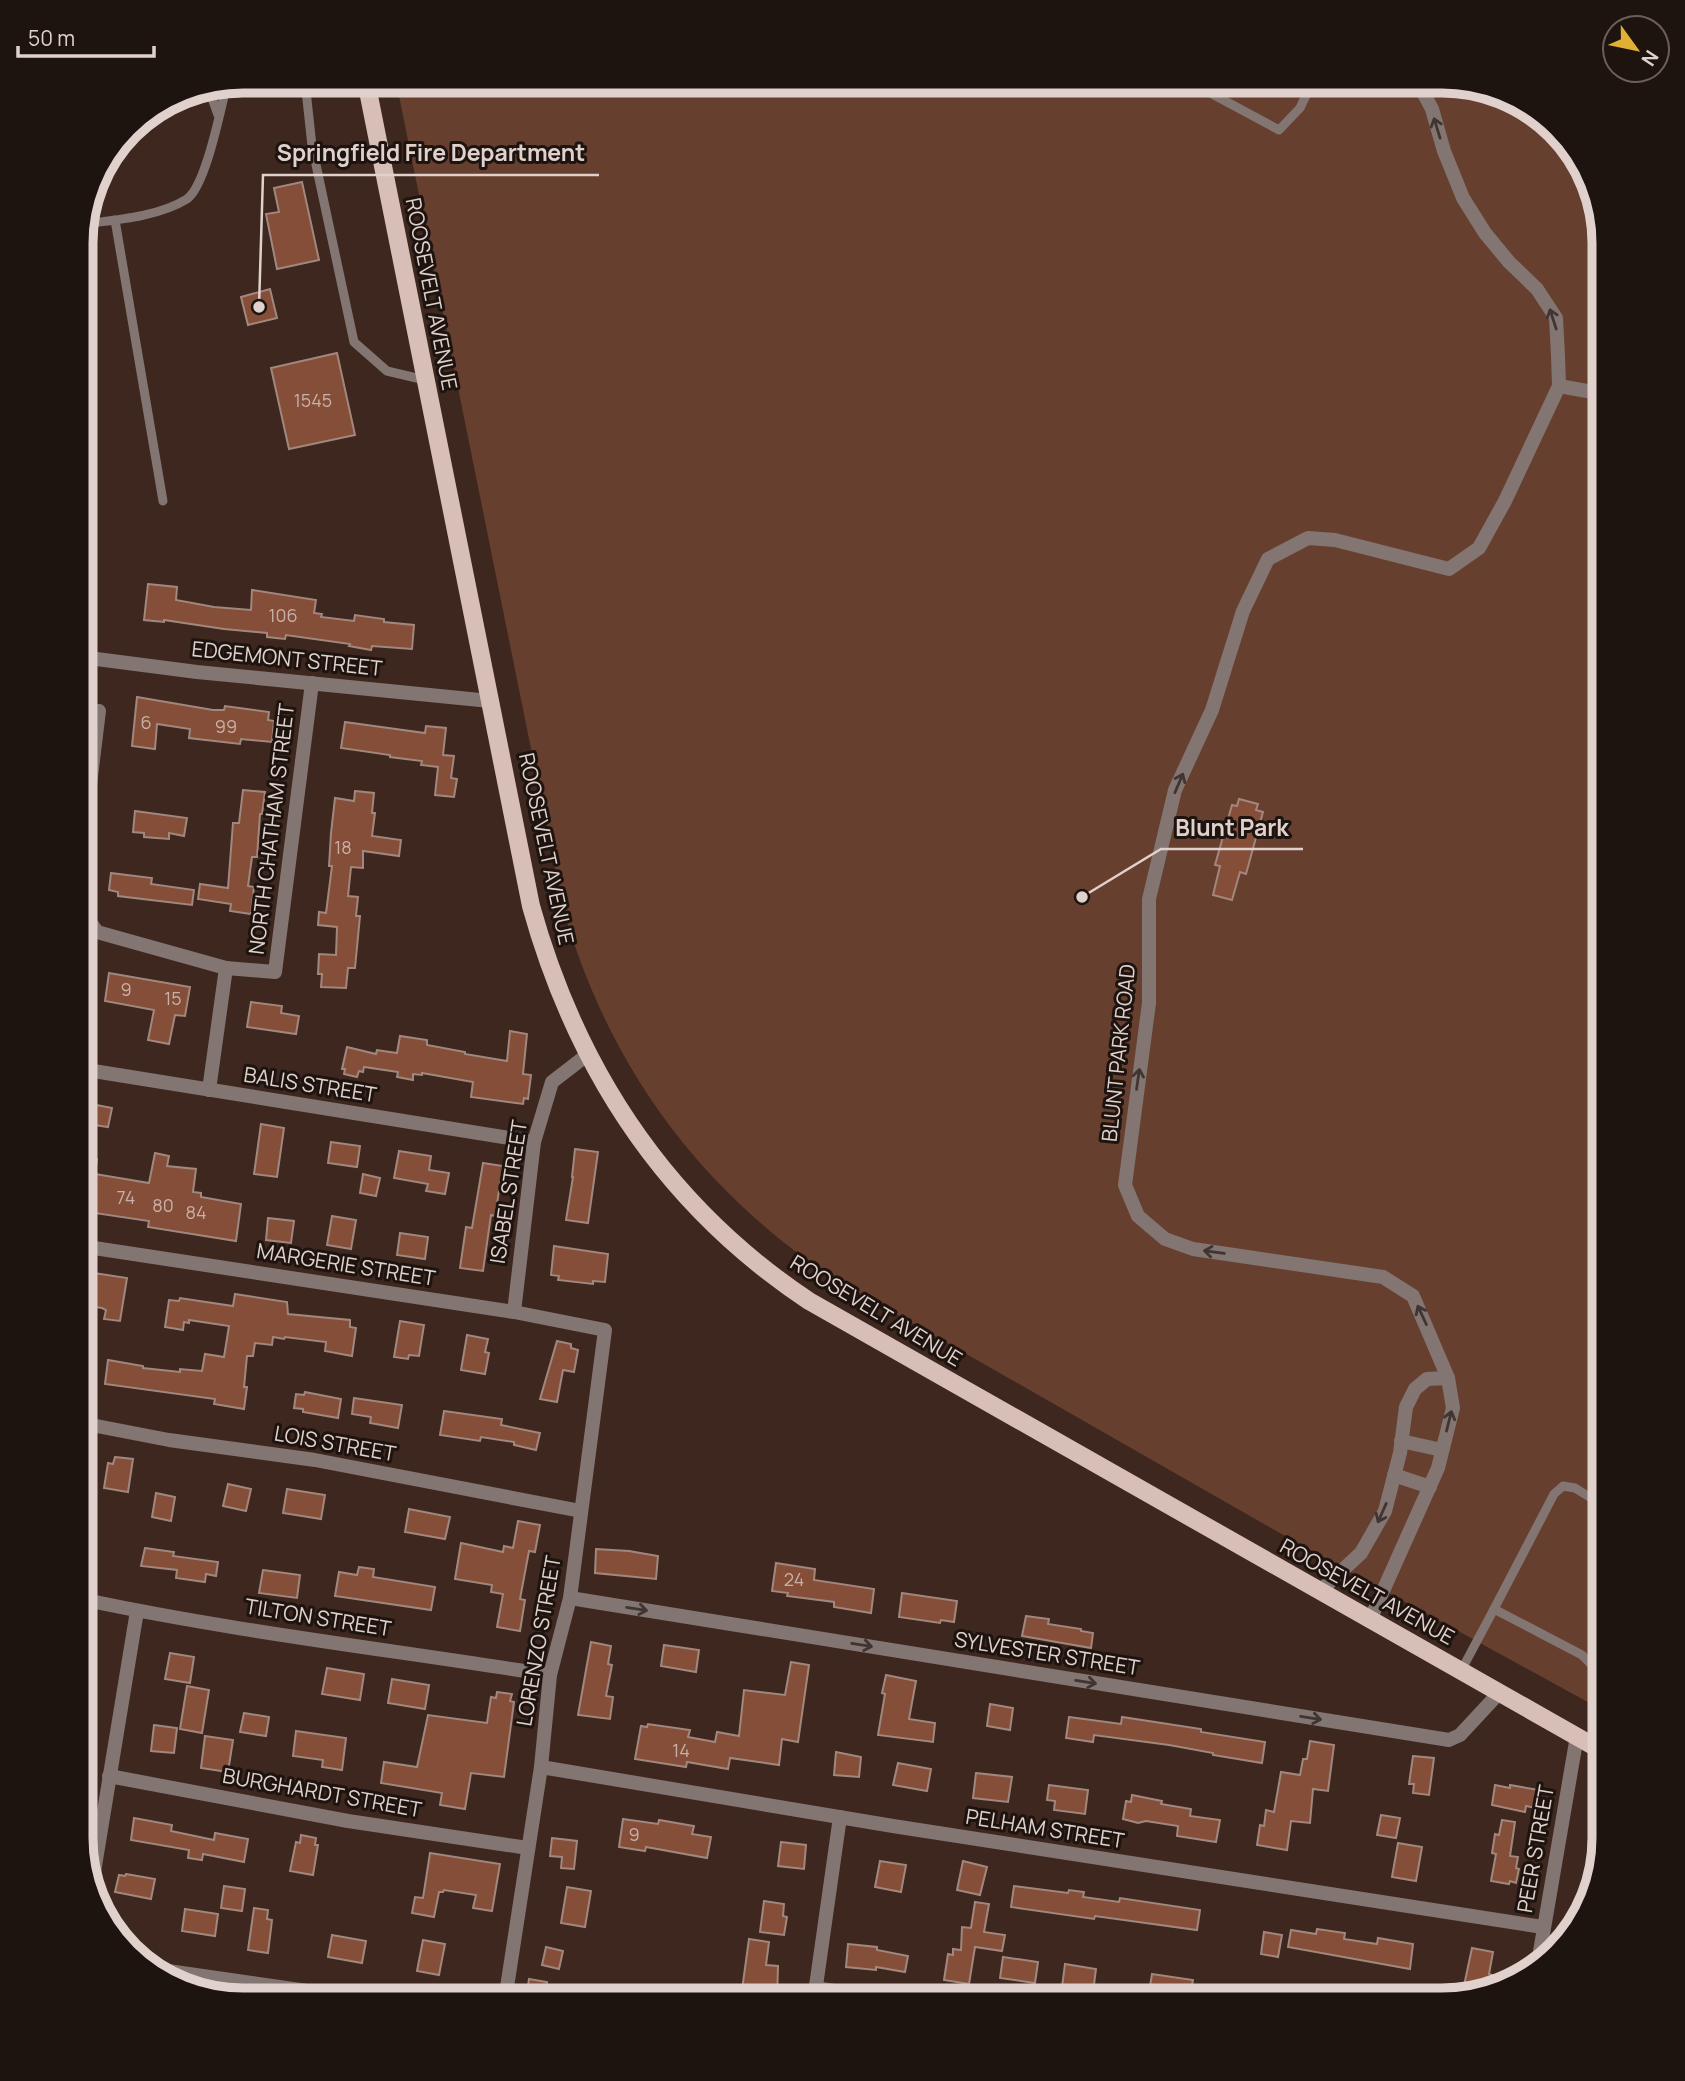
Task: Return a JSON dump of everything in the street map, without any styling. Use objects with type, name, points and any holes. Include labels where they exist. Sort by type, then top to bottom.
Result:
[{"type":"main road","name":"ROOSEVELT AVENUE","points":[[369,93],[529,896],[558,989],[587,1055],[622,1113],[681,1190],[725,1236],[767,1272],[850,1326],[1592,1745]]},
{"type":"street","name":"BLUNT PARK ROAD","points":[[1370,1620],[1430,1487],[1452,1408],[1448,1378],[1413,1296],[1383,1277],[1193,1249],[1165,1239],[1138,1216],[1125,1185],[1149,1003],[1149,899],[1175,790],[1212,710],[1243,611],[1268,559],[1308,538],[1335,540],[1449,569],[1479,548],[1505,501],[1559,386],[1556,318],[1537,289],[1509,262],[1485,233],[1463,198],[1444,150],[1432,109],[1423,93]]},
{"type":"street","points":[[1559,386],[1592,392]]},
{"type":"street","name":"EDGEMONT STREET","points":[[93,658],[490,701]]},
{"type":"street","name":"NORTH CHATHAM STREET","points":[[226,968],[275,972],[312,683]]},
{"type":"street","points":[[93,760],[99,711]]},
{"type":"street","points":[[93,926],[97,932],[226,968],[209,1090]]},
{"type":"street","name":"ISABEL STREET","points":[[514,1312],[534,1142],[552,1082],[587,1055]]},
{"type":"street","name":"BALIS STREET","points":[[93,1071],[534,1142]]},
{"type":"street","name":"MARGERIE STREET","points":[[93,1248],[514,1312],[605,1330]]},
{"type":"street","name":"LORENZO STREET","points":[[507,1988],[541,1768],[550,1675],[570,1598],[605,1330]]},
{"type":"street","points":[[1319,1592],[1361,1553],[1385,1511],[1406,1408],[1415,1389],[1427,1379],[1448,1378]]},
{"type":"street","name":"LOIS STREET","points":[[93,1425],[169,1440],[315,1460],[581,1511]]},
{"type":"street","points":[[1401,1441],[1442,1450]]},
{"type":"street","points":[[1394,1475],[1430,1487]]},
{"type":"street","name":"SYLVESTER STREET","points":[[570,1598],[1450,1740],[1461,1735],[1499,1693]]},
{"type":"street","name":"TILTON STREET","points":[[93,1602],[356,1647],[550,1675]]},
{"type":"street","points":[[95,1864],[138,1611]]},
{"type":"street","name":"PEER STREET","points":[[1539,1953],[1577,1736]]},
{"type":"street","name":"PELHAM STREET","points":[[541,1768],[1543,1927]]},
{"type":"street","name":"BURGHARDT STREET","points":[[109,1776],[348,1821],[528,1848]]},
{"type":"street","points":[[816,1988],[840,1817]]},
{"type":"street","points":[[174,1972],[286,1988]]},
{"type":"lane","points":[[306,93],[312,146],[354,342],[387,371],[425,380]]},
{"type":"lane","points":[[1210,93],[1279,130],[1300,108],[1307,93]]},
{"type":"lane","points":[[95,223],[141,217],[189,198],[205,170],[225,94]]},
{"type":"lane","points":[[211,96],[219,117]]},
{"type":"lane","points":[[115,220],[163,501]]},
{"type":"lane","points":[[1461,1671],[1554,1494],[1563,1486],[1570,1486],[1592,1499]]},
{"type":"lane","points":[[1494,1609],[1582,1655],[1592,1665]]},
{"type":"shaded area","points":[[398,93],[1452,93],[1472,96],[1509,108],[1534,124],[1561,151],[1577,176],[1587,204],[1592,243],[1592,1704],[1278,1532],[828,1275],[781,1240],[737,1202],[698,1161],[663,1117],[606,1021],[583,968],[564,912]]},
{"type":"building","points":[[302,182],[319,260],[277,269],[266,214],[279,212],[274,188]]},
{"type":"building","points":[[270,289],[277,318],[248,325],[241,297]]},
{"type":"building","points":[[337,353],[355,435],[289,449],[271,368]]},
{"type":"building","points":[[148,584],[177,587],[176,600],[214,607],[251,610],[252,590],[316,600],[314,613],[322,614],[321,617],[354,621],[355,615],[414,625],[412,649],[372,646],[371,650],[349,646],[350,644],[286,635],[285,639],[267,637],[267,633],[164,620],[144,620]]},
{"type":"building","points":[[137,697],[213,710],[224,710],[225,706],[269,712],[268,720],[274,721],[272,742],[241,739],[240,744],[189,738],[190,729],[157,724],[155,749],[132,746]]},
{"type":"building","points":[[345,722],[425,733],[426,726],[446,728],[443,755],[454,756],[451,778],[457,779],[454,797],[435,795],[438,767],[421,765],[422,761],[341,748]]},
{"type":"building","points":[[243,790],[265,792],[260,814],[257,857],[252,857],[248,886],[254,887],[251,914],[230,911],[231,904],[198,899],[200,884],[228,888],[233,823],[239,823]]},
{"type":"building","points":[[355,791],[374,793],[372,836],[401,840],[399,856],[363,851],[363,868],[351,867],[348,896],[358,897],[356,916],[360,916],[355,968],[348,968],[346,988],[321,987],[322,974],[318,974],[319,954],[336,955],[337,927],[318,925],[319,912],[326,913],[332,866],[329,866],[335,798],[354,801]]},
{"type":"building","points":[[1239,799],[1258,804],[1256,810],[1263,812],[1246,874],[1240,872],[1232,900],[1213,895],[1220,866],[1215,865],[1232,805],[1237,806]]},
{"type":"building","points":[[135,811],[187,818],[184,836],[169,833],[169,839],[144,837],[144,833],[133,832]]},
{"type":"building","points":[[111,873],[152,878],[151,884],[194,890],[192,905],[118,896],[118,892],[109,890]]},
{"type":"building","points":[[109,973],[190,987],[185,1016],[175,1015],[169,1044],[148,1040],[154,1010],[105,1001]]},
{"type":"building","points":[[251,1002],[282,1006],[281,1013],[299,1016],[296,1034],[247,1027]]},
{"type":"building","points":[[510,1031],[527,1034],[523,1074],[531,1075],[528,1099],[524,1098],[523,1104],[471,1097],[473,1082],[422,1073],[413,1074],[413,1080],[397,1077],[398,1072],[364,1067],[357,1077],[344,1074],[345,1069],[342,1069],[347,1047],[376,1054],[377,1050],[397,1053],[400,1036],[427,1040],[427,1045],[465,1054],[507,1061]]},
{"type":"building","points":[[93,1104],[112,1108],[108,1127],[93,1125]]},
{"type":"building","points":[[261,1124],[284,1128],[277,1177],[254,1174]]},
{"type":"building","points":[[331,1142],[360,1146],[357,1167],[328,1163]]},
{"type":"building","points":[[575,1149],[598,1152],[588,1223],[566,1220]]},
{"type":"building","points":[[399,1151],[431,1156],[429,1170],[449,1173],[445,1194],[426,1191],[428,1184],[394,1178]]},
{"type":"building","points":[[155,1153],[169,1156],[167,1166],[196,1169],[193,1192],[201,1193],[201,1197],[241,1204],[236,1241],[148,1227],[149,1221],[93,1213],[93,1158],[97,1159],[95,1174],[149,1183]]},
{"type":"building","points":[[483,1163],[503,1166],[495,1216],[491,1215],[483,1271],[460,1268],[466,1227],[472,1228]]},
{"type":"building","points":[[363,1174],[380,1178],[376,1196],[360,1193]]},
{"type":"building","points":[[332,1216],[356,1220],[351,1249],[327,1245]]},
{"type":"building","points":[[268,1218],[294,1221],[291,1243],[266,1240]]},
{"type":"building","points":[[400,1233],[428,1237],[425,1259],[397,1255]]},
{"type":"building","points":[[554,1246],[608,1254],[605,1282],[593,1281],[593,1284],[558,1280],[559,1276],[551,1275]]},
{"type":"building","points":[[93,1273],[127,1278],[120,1321],[104,1319],[106,1310],[93,1307]]},
{"type":"building","points":[[235,1294],[287,1302],[288,1314],[350,1320],[350,1327],[356,1328],[352,1356],[325,1351],[326,1342],[273,1337],[272,1345],[255,1343],[253,1356],[247,1356],[244,1409],[214,1404],[215,1399],[105,1384],[108,1360],[143,1368],[180,1372],[180,1369],[202,1371],[205,1354],[224,1357],[229,1326],[189,1320],[189,1323],[184,1322],[183,1330],[165,1327],[169,1300],[179,1301],[180,1298],[233,1306]]},
{"type":"building","points":[[400,1321],[424,1325],[419,1356],[409,1355],[408,1359],[394,1357]]},
{"type":"building","points":[[467,1335],[488,1339],[485,1352],[489,1353],[485,1374],[461,1370]]},
{"type":"building","points":[[557,1341],[571,1344],[571,1348],[578,1350],[574,1372],[563,1370],[557,1402],[540,1399]]},
{"type":"building","points":[[305,1392],[341,1399],[338,1418],[294,1408],[296,1394],[304,1395]]},
{"type":"building","points":[[354,1398],[402,1405],[398,1428],[370,1423],[371,1417],[352,1414]]},
{"type":"building","points":[[444,1411],[502,1419],[501,1425],[540,1433],[536,1450],[514,1445],[514,1442],[481,1437],[480,1441],[440,1435]]},
{"type":"building","points":[[115,1457],[133,1459],[128,1492],[104,1488],[108,1463],[113,1464]]},
{"type":"building","points":[[228,1484],[251,1489],[246,1511],[223,1506]]},
{"type":"building","points":[[287,1489],[325,1495],[321,1519],[283,1513]]},
{"type":"building","points":[[156,1493],[175,1497],[171,1521],[152,1517]]},
{"type":"building","points":[[409,1509],[450,1517],[445,1539],[405,1532]]},
{"type":"building","points":[[518,1521],[540,1525],[535,1552],[529,1551],[520,1599],[525,1600],[520,1631],[497,1627],[503,1594],[491,1592],[492,1585],[455,1579],[461,1543],[503,1552],[504,1546],[513,1548]]},
{"type":"building","points":[[145,1548],[174,1552],[173,1556],[218,1562],[216,1576],[206,1574],[205,1582],[176,1578],[177,1570],[141,1566]]},
{"type":"building","points":[[596,1549],[658,1556],[656,1579],[595,1573]]},
{"type":"building","points":[[776,1563],[815,1569],[814,1580],[874,1589],[871,1613],[834,1607],[834,1602],[787,1596],[788,1593],[772,1591]]},
{"type":"building","points":[[359,1567],[374,1569],[373,1577],[435,1587],[431,1610],[335,1596],[339,1572],[357,1575]]},
{"type":"building","points":[[263,1570],[300,1575],[297,1598],[259,1593]]},
{"type":"building","points":[[902,1593],[957,1601],[954,1622],[941,1620],[940,1623],[899,1617]]},
{"type":"building","points":[[1026,1616],[1049,1619],[1048,1624],[1093,1633],[1091,1648],[1022,1636]]},
{"type":"building","points":[[591,1642],[611,1646],[608,1664],[612,1665],[606,1696],[613,1697],[610,1719],[578,1715]]},
{"type":"building","points":[[664,1645],[699,1650],[696,1672],[661,1666]]},
{"type":"building","points":[[170,1653],[194,1657],[190,1683],[165,1679]]},
{"type":"building","points":[[791,1662],[809,1665],[798,1742],[782,1739],[779,1765],[730,1758],[728,1769],[687,1762],[686,1767],[635,1759],[641,1726],[647,1727],[648,1724],[690,1730],[688,1737],[715,1742],[717,1732],[739,1736],[744,1690],[785,1695]]},
{"type":"building","points":[[327,1668],[364,1674],[360,1700],[322,1694]]},
{"type":"building","points":[[886,1675],[916,1681],[909,1719],[935,1723],[933,1742],[878,1735]]},
{"type":"building","points":[[392,1679],[429,1685],[425,1709],[388,1703]]},
{"type":"building","points":[[187,1686],[209,1690],[202,1733],[180,1729]]},
{"type":"building","points":[[497,1692],[512,1694],[510,1701],[514,1702],[504,1777],[471,1773],[465,1809],[440,1805],[442,1793],[381,1783],[384,1762],[417,1767],[428,1715],[487,1723],[491,1697],[496,1698]]},
{"type":"building","points":[[990,1704],[1013,1708],[1010,1730],[987,1726]]},
{"type":"building","points":[[244,1713],[269,1717],[266,1736],[240,1732]]},
{"type":"building","points":[[1069,1717],[1121,1724],[1122,1717],[1265,1742],[1262,1763],[1169,1745],[1094,1735],[1093,1742],[1066,1738]]},
{"type":"building","points":[[154,1725],[177,1728],[174,1753],[151,1751]]},
{"type":"building","points":[[296,1731],[346,1738],[342,1770],[322,1767],[323,1760],[293,1756]]},
{"type":"building","points":[[205,1736],[233,1740],[228,1772],[201,1768]]},
{"type":"building","points":[[1310,1741],[1334,1745],[1328,1791],[1313,1789],[1310,1823],[1291,1821],[1287,1850],[1257,1845],[1266,1810],[1274,1812],[1281,1772],[1300,1775],[1303,1759],[1307,1759]]},
{"type":"building","points":[[836,1752],[861,1757],[859,1777],[834,1775]]},
{"type":"building","points":[[1413,1756],[1434,1758],[1429,1795],[1413,1793],[1414,1784],[1409,1784]]},
{"type":"building","points":[[898,1763],[931,1769],[927,1791],[893,1785]]},
{"type":"building","points":[[976,1773],[1012,1777],[1008,1802],[973,1798]]},
{"type":"building","points":[[1049,1785],[1088,1790],[1085,1814],[1054,1810],[1055,1801],[1047,1800]]},
{"type":"building","points":[[1495,1785],[1539,1790],[1536,1808],[1526,1806],[1525,1812],[1492,1805]]},
{"type":"building","points":[[1132,1795],[1191,1809],[1190,1816],[1220,1820],[1216,1842],[1177,1836],[1178,1826],[1123,1819],[1126,1801],[1131,1802]]},
{"type":"building","points":[[1381,1815],[1400,1818],[1396,1838],[1377,1835]]},
{"type":"building","points":[[134,1818],[172,1825],[171,1831],[214,1840],[215,1833],[248,1839],[244,1862],[203,1854],[202,1860],[188,1858],[189,1850],[131,1840]]},
{"type":"building","points":[[623,1819],[658,1824],[659,1820],[694,1826],[692,1834],[711,1837],[707,1858],[646,1847],[645,1851],[619,1847]]},
{"type":"building","points":[[1502,1820],[1515,1822],[1510,1856],[1518,1857],[1516,1883],[1491,1881],[1496,1854],[1492,1853],[1495,1834],[1499,1835]]},
{"type":"building","points":[[301,1835],[316,1838],[315,1845],[318,1845],[313,1875],[290,1871],[296,1842],[300,1843]]},
{"type":"building","points":[[552,1838],[577,1841],[574,1869],[561,1868],[562,1857],[550,1856]]},
{"type":"building","points":[[781,1842],[806,1845],[804,1869],[778,1866]]},
{"type":"building","points":[[1398,1843],[1422,1847],[1416,1881],[1392,1877]]},
{"type":"building","points":[[430,1853],[500,1864],[492,1911],[473,1908],[476,1895],[444,1890],[439,1892],[434,1917],[412,1913],[415,1897],[423,1898]]},
{"type":"building","points":[[880,1861],[906,1865],[901,1892],[875,1887]]},
{"type":"building","points":[[963,1861],[987,1867],[980,1895],[957,1890]]},
{"type":"building","points":[[119,1875],[155,1879],[151,1899],[115,1892]]},
{"type":"building","points":[[224,1886],[245,1889],[242,1911],[221,1908]]},
{"type":"building","points":[[1014,1886],[1068,1893],[1069,1890],[1084,1892],[1083,1897],[1119,1902],[1120,1898],[1200,1910],[1197,1930],[1011,1907]]},
{"type":"building","points":[[567,1887],[591,1891],[585,1927],[561,1923]]},
{"type":"building","points":[[764,1901],[784,1904],[783,1916],[787,1917],[784,1935],[760,1932]]},
{"type":"building","points":[[975,1902],[989,1904],[984,1932],[1005,1935],[1002,1951],[975,1947],[969,1984],[944,1980],[948,1954],[953,1955],[953,1949],[961,1950],[962,1927],[971,1928]]},
{"type":"building","points":[[254,1908],[268,1910],[267,1919],[272,1920],[268,1953],[248,1950]]},
{"type":"building","points":[[185,1909],[218,1914],[215,1936],[182,1931]]},
{"type":"building","points":[[1317,1929],[1345,1933],[1344,1939],[1377,1944],[1378,1938],[1413,1944],[1410,1969],[1288,1947],[1291,1930],[1316,1934]]},
{"type":"building","points":[[1264,1932],[1282,1935],[1278,1957],[1261,1954]]},
{"type":"building","points":[[332,1935],[366,1941],[362,1963],[328,1957]]},
{"type":"building","points":[[749,1939],[769,1942],[766,1965],[778,1966],[777,1988],[742,1988]]},
{"type":"building","points":[[423,1940],[445,1944],[439,1975],[417,1971]]},
{"type":"building","points":[[848,1944],[877,1947],[877,1950],[908,1956],[905,1972],[876,1967],[876,1970],[846,1967]]},
{"type":"building","points":[[546,1947],[563,1951],[559,1969],[542,1965]]},
{"type":"building","points":[[1472,1948],[1493,1952],[1489,1974],[1492,1975],[1492,1980],[1464,1987]]},
{"type":"building","points":[[1003,1957],[1038,1962],[1035,1983],[1000,1978]]},
{"type":"building","points":[[1065,1964],[1096,1969],[1094,1988],[1062,1987]]},
{"type":"building","points":[[1152,1974],[1193,1980],[1191,1988],[1150,1988]]},
{"type":"building","points":[[529,1979],[547,1982],[546,1988],[528,1988]]},
{"type":"place","name":"Springfield Fire Department","points":[[259,307]]},
{"type":"place","name":"Blunt Park","points":[[1082,897]]}]
